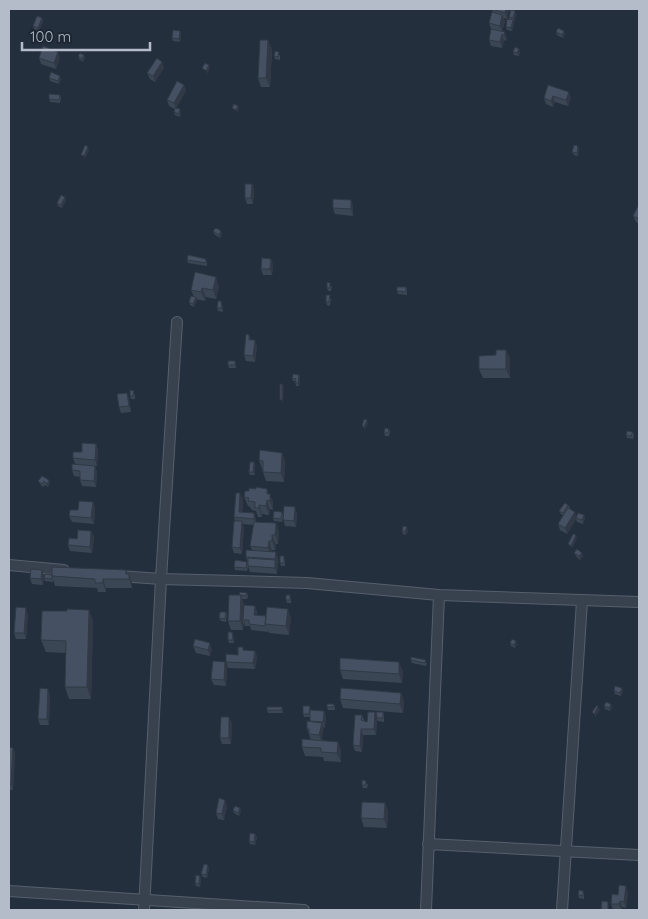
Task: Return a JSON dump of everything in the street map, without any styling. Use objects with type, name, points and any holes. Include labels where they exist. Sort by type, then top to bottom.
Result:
[{"type":"street","points":[[144,910],[161,580],[177,322]]},
{"type":"street","points":[[9,565],[76,572]]},
{"type":"street","points":[[104,574],[161,580],[307,583],[439,594],[639,602]]},
{"type":"street","points":[[426,910],[439,594]]},
{"type":"street","points":[[562,910],[564,852],[582,601]]},
{"type":"street","points":[[428,844],[639,855]]},
{"type":"street","points":[[9,891],[304,910]]},
{"type":"building","points":[[491,9],[506,9],[505,13]]},
{"type":"building","points":[[511,10],[515,11],[513,18],[509,17]]},
{"type":"building","points":[[492,12],[502,15],[500,26],[489,23]]},
{"type":"building","points":[[37,16],[42,18],[38,28],[33,26]]},
{"type":"building","points":[[507,19],[513,20],[511,28],[506,27]]},
{"type":"building","points":[[558,28],[564,31],[562,35],[556,32]]},
{"type":"building","points":[[491,29],[505,32],[504,35],[502,34],[500,42],[489,40]]},
{"type":"building","points":[[173,30],[180,31],[179,39],[172,38]]},
{"type":"building","points":[[260,40],[268,40],[266,78],[258,78]]},
{"type":"building","points":[[43,46],[58,52],[54,63],[39,58]]},
{"type":"building","points":[[515,47],[519,49],[517,53],[513,52]]},
{"type":"building","points":[[275,51],[279,52],[278,57],[274,56]]},
{"type":"building","points":[[80,53],[84,55],[82,59],[78,56]]},
{"type":"building","points":[[157,58],[162,62],[153,76],[147,73]]},
{"type":"building","points":[[205,63],[209,65],[206,71],[202,68]]},
{"type":"building","points":[[51,72],[60,76],[58,81],[49,78]]},
{"type":"building","points":[[177,81],[184,85],[174,103],[167,100]]},
{"type":"building","points":[[548,85],[569,92],[566,100],[553,96],[551,101],[544,98]]},
{"type":"building","points":[[49,94],[60,95],[59,100],[49,99]]},
{"type":"building","points":[[234,104],[238,106],[236,110],[232,108]]},
{"type":"building","points":[[175,108],[180,109],[179,114],[174,112]]},
{"type":"building","points":[[85,145],[88,147],[84,156],[81,155]]},
{"type":"building","points":[[574,145],[578,146],[577,153],[572,152]]},
{"type":"building","points":[[245,184],[252,184],[251,198],[245,198]]},
{"type":"building","points":[[61,195],[65,197],[61,205],[57,203]]},
{"type":"building","points":[[333,199],[351,200],[351,209],[333,208]]},
{"type":"building","points":[[639,204],[639,219],[633,216]]},
{"type":"building","points":[[216,228],[221,231],[219,235],[213,231]]},
{"type":"building","points":[[188,255],[206,259],[206,263],[187,260]]},
{"type":"building","points":[[262,258],[271,259],[270,269],[261,269]]},
{"type":"building","points":[[195,272],[216,277],[213,290],[202,288],[201,292],[191,290]]},
{"type":"building","points":[[327,282],[330,283],[330,288],[327,288]]},
{"type":"building","points":[[397,287],[406,287],[406,292],[397,291]]},
{"type":"building","points":[[326,295],[330,295],[329,302],[326,302]]},
{"type":"building","points":[[191,296],[196,297],[193,304],[189,302]]},
{"type":"building","points":[[218,301],[221,301],[222,308],[217,308]]},
{"type":"building","points":[[246,334],[249,335],[249,340],[255,340],[253,356],[244,355]]},
{"type":"building","points":[[496,350],[506,350],[506,369],[479,369],[479,356],[496,355]]},
{"type":"building","points":[[228,361],[235,361],[235,365],[228,365]]},
{"type":"building","points":[[293,374],[299,375],[298,383],[295,383],[296,379],[292,378]]},
{"type":"building","points":[[280,384],[282,384],[282,400],[280,400]]},
{"type":"building","points":[[130,390],[134,391],[133,396],[130,396]]},
{"type":"building","points":[[127,393],[129,406],[119,407],[117,394]]},
{"type":"building","points":[[364,419],[367,420],[364,427],[362,426]]},
{"type":"building","points":[[385,428],[389,429],[388,433],[384,433]]},
{"type":"building","points":[[627,431],[633,432],[631,436],[626,435]]},
{"type":"building","points":[[82,443],[96,444],[95,460],[73,458],[73,452],[82,452]]},
{"type":"building","points":[[260,450],[282,453],[281,473],[263,472],[263,461],[259,460]]},
{"type":"building","points":[[250,462],[254,462],[253,472],[249,472]]},
{"type":"building","points":[[72,464],[95,466],[94,481],[80,480],[80,471],[72,470]]},
{"type":"building","points":[[42,476],[49,480],[47,484],[44,481],[42,484],[38,481]]},
{"type":"building","points":[[256,487],[267,489],[267,494],[270,494],[270,501],[267,500],[266,506],[259,505],[259,508],[255,508],[255,502],[248,501],[249,498],[244,497],[245,491],[249,491],[249,488],[256,489]]},
{"type":"building","points":[[236,493],[240,493],[239,512],[254,513],[254,519],[234,517]]},
{"type":"building","points":[[79,501],[93,502],[91,518],[69,516],[70,510],[78,510]]},
{"type":"building","points":[[565,503],[568,505],[563,513],[559,511]]},
{"type":"building","points":[[284,506],[295,507],[294,521],[283,520]]},
{"type":"building","points":[[568,508],[575,512],[565,528],[558,524]]},
{"type":"building","points":[[274,511],[282,512],[281,519],[273,518]]},
{"type":"building","points":[[578,513],[584,515],[582,520],[576,518]]},
{"type":"building","points":[[234,521],[242,521],[240,548],[232,547]]},
{"type":"building","points":[[254,522],[276,523],[275,535],[272,535],[272,541],[269,541],[268,548],[250,546]]},
{"type":"building","points":[[403,526],[407,527],[405,532],[402,531]]},
{"type":"building","points":[[78,530],[91,531],[90,547],[68,545],[69,538],[77,539]]},
{"type":"building","points":[[573,534],[576,535],[571,546],[568,544]]},
{"type":"building","points":[[577,549],[582,553],[579,556],[574,553]]},
{"type":"building","points":[[246,550],[276,552],[275,559],[246,557]]},
{"type":"building","points":[[280,556],[284,556],[284,563],[280,563]]},
{"type":"building","points":[[248,558],[275,560],[275,568],[248,566]]},
{"type":"building","points":[[235,560],[247,562],[246,568],[234,567]]},
{"type":"building","points":[[52,567],[126,570],[126,574],[129,574],[129,579],[103,579],[103,583],[95,583],[95,579],[52,576]]},
{"type":"building","points":[[31,569],[42,570],[41,579],[30,578]]},
{"type":"building","points":[[45,574],[52,575],[52,579],[44,578]]},
{"type":"building","points":[[240,592],[247,593],[246,596],[239,595]]},
{"type":"building","points":[[229,595],[241,595],[240,621],[228,621]]},
{"type":"building","points":[[286,595],[290,595],[290,600],[286,600]]},
{"type":"building","points":[[244,605],[255,606],[254,615],[266,616],[265,626],[249,624],[249,620],[243,620]]},
{"type":"building","points":[[16,607],[26,608],[24,633],[14,633]]},
{"type":"building","points":[[267,607],[288,609],[286,626],[265,624]]},
{"type":"building","points":[[67,609],[89,610],[87,687],[65,687],[66,641],[41,640],[42,611],[67,611]]},
{"type":"building","points":[[220,612],[226,612],[225,619],[219,618]]},
{"type":"building","points":[[228,632],[232,632],[233,640],[228,640]]},
{"type":"building","points":[[195,639],[210,643],[208,650],[193,646]]},
{"type":"building","points":[[512,639],[516,641],[514,645],[510,643]]},
{"type":"building","points":[[238,647],[243,647],[243,650],[255,651],[253,663],[226,662],[226,654],[238,655]]},
{"type":"building","points":[[411,657],[426,660],[425,663],[411,660]]},
{"type":"building","points":[[340,658],[399,662],[399,674],[340,670]]},
{"type":"building","points":[[213,661],[225,662],[224,680],[211,679]]},
{"type":"building","points":[[615,686],[622,688],[620,693],[614,691]]},
{"type":"building","points":[[40,688],[48,689],[47,719],[38,719]]},
{"type":"building","points":[[341,688],[401,693],[400,704],[340,699]]},
{"type":"building","points":[[606,702],[611,704],[609,708],[604,706]]},
{"type":"building","points":[[327,704],[334,704],[334,707],[327,707]]},
{"type":"building","points":[[597,705],[598,707],[594,714],[592,712]]},
{"type":"building","points":[[303,706],[310,706],[309,714],[303,714]]},
{"type":"building","points":[[267,707],[282,707],[282,710],[267,710]]},
{"type":"building","points":[[310,710],[324,711],[323,722],[310,721]]},
{"type":"building","points":[[368,712],[375,712],[374,729],[361,729],[360,746],[353,745],[355,715],[362,715],[361,720],[367,722]]},
{"type":"building","points":[[376,712],[383,712],[383,718],[377,718]]},
{"type":"building","points":[[221,717],[229,717],[229,738],[220,738]]},
{"type":"building","points":[[307,721],[322,723],[319,735],[309,734]]},
{"type":"building","points":[[302,739],[338,742],[337,753],[321,752],[321,748],[302,747]]},
{"type":"building","points":[[9,747],[13,748],[11,784],[9,784]]},
{"type":"building","points":[[362,780],[366,781],[366,785],[362,785]]},
{"type":"building","points":[[219,798],[225,800],[222,814],[216,813]]},
{"type":"building","points":[[362,802],[385,803],[384,819],[361,818]]},
{"type":"building","points":[[235,806],[240,808],[238,813],[233,810]]},
{"type":"building","points":[[250,833],[255,834],[254,842],[249,841]]},
{"type":"building","points":[[204,864],[208,865],[206,875],[201,874]]},
{"type":"building","points":[[196,875],[200,876],[199,884],[195,883]]},
{"type":"building","points":[[619,885],[626,886],[624,902],[620,901],[619,904],[611,904],[612,894],[618,895]]},
{"type":"building","points":[[579,890],[583,891],[583,896],[578,895]]},
{"type":"building","points":[[602,901],[608,902],[608,910],[601,909]]}]
